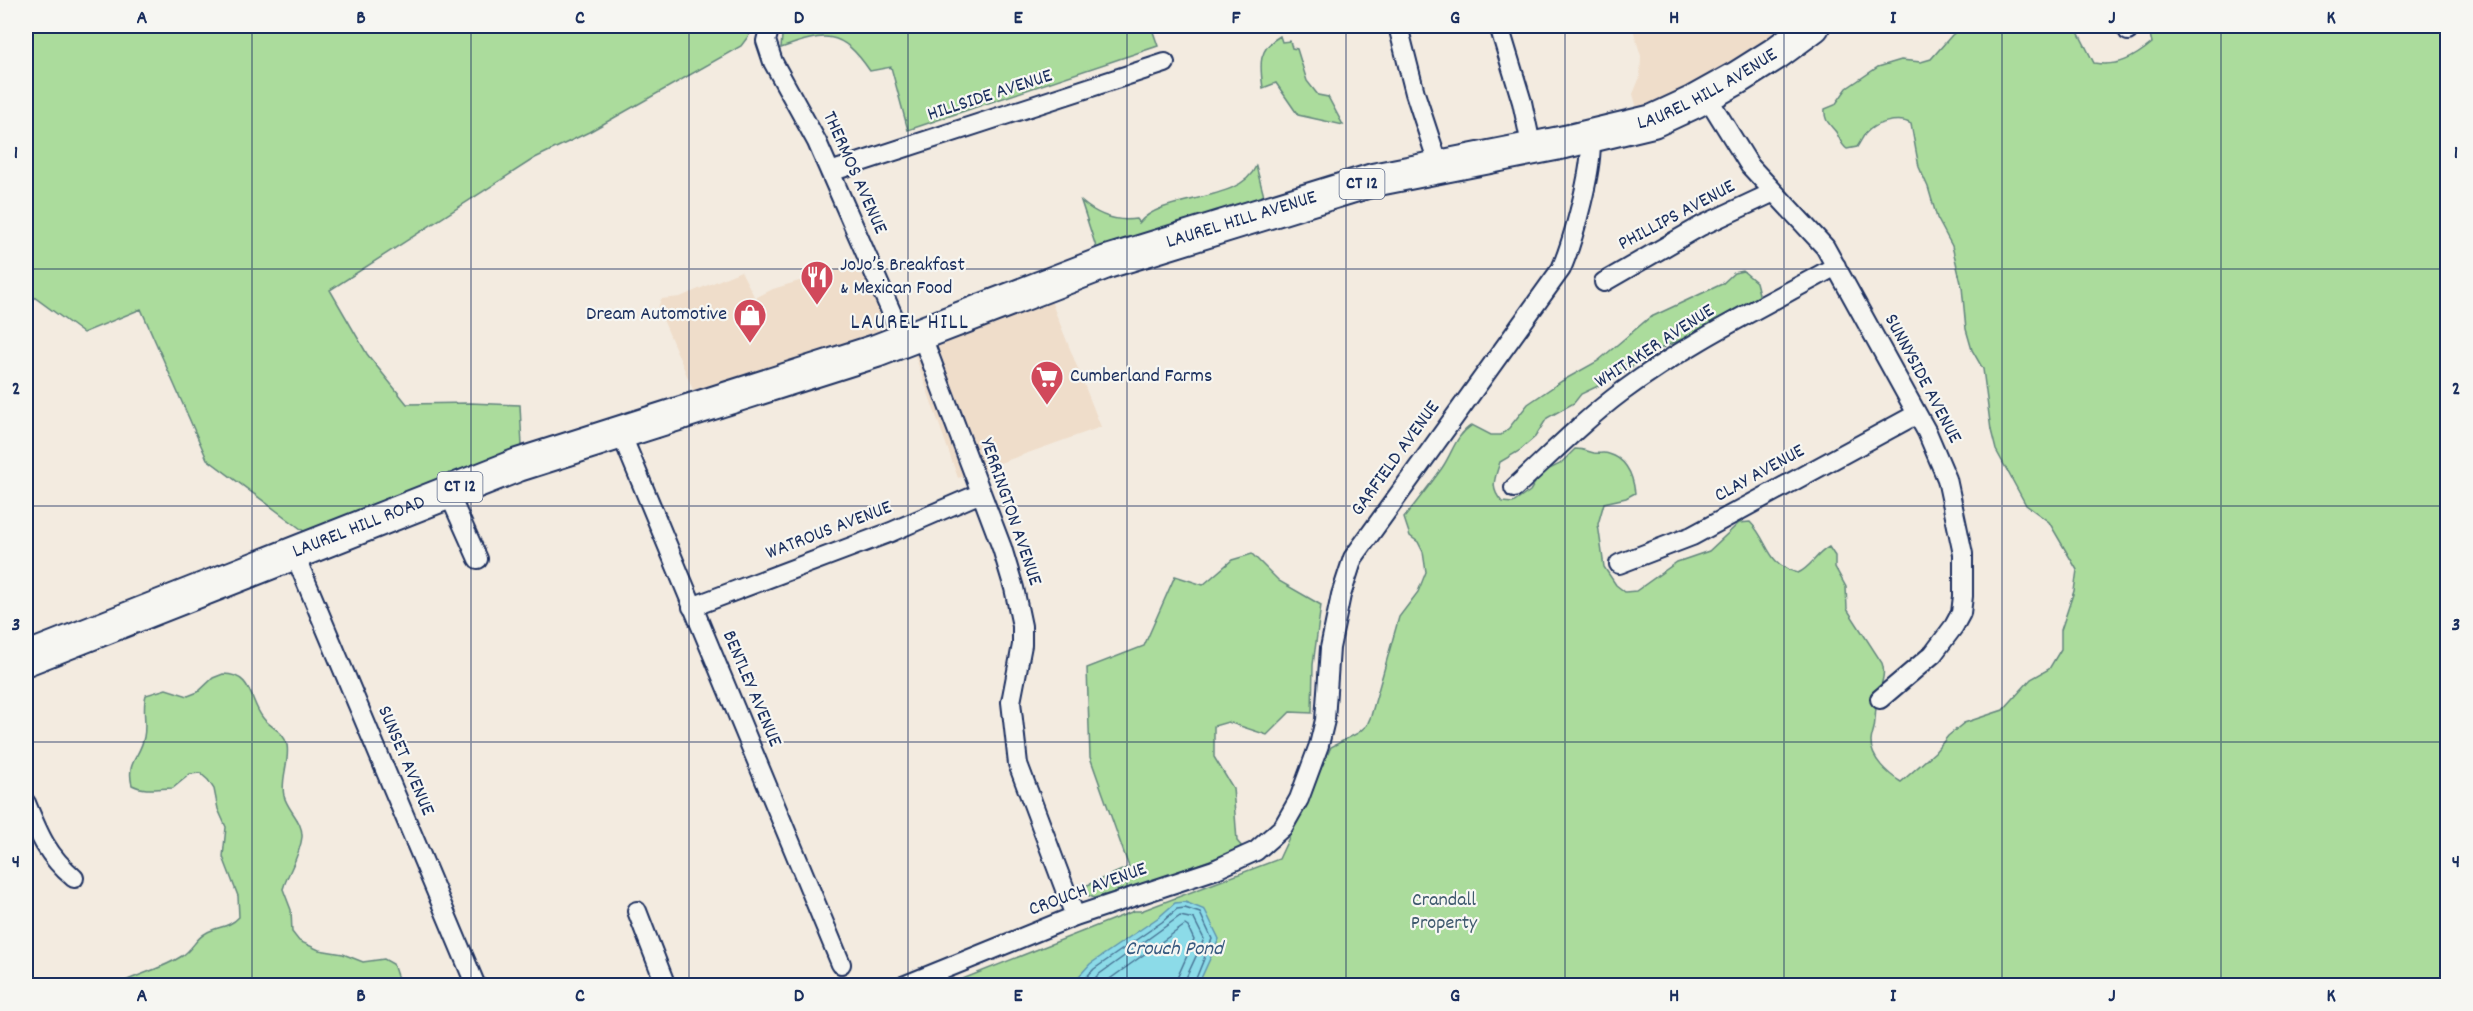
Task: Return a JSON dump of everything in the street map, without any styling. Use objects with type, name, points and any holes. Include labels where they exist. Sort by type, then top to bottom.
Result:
[{"type":"highway","name":"LAUREL HILL AVENUE","points":[[912,337],[1045,284],[1132,254],[1349,187],[1439,166],[1590,137],[1653,121],[1706,95],[1766,60],[1813,26]]},
{"type":"highway","name":"LAUREL HILL ROAD","points":[[32,652],[518,465],[912,337]]},
{"type":"street","name":"THERMOS AVENUE","points":[[770,26],[766,36],[770,54],[811,130],[912,337]]},
{"type":"street","points":[[1398,26],[1415,93],[1439,166]]},
{"type":"street","points":[[1499,26],[1522,102],[1532,149]]},
{"type":"street","name":"HILLSIDE AVENUE","points":[[830,172],[1165,63]]},
{"type":"street","name":"SUNNYSIDE AVENUE","points":[[1706,95],[1750,166],[1819,238],[1917,414],[1941,462],[1950,489],[1963,554],[1963,606],[1954,626],[1933,654],[1880,699]]},
{"type":"street","name":"GARFIELD AVENUE","points":[[1283,827],[1299,799],[1319,745],[1325,712],[1330,648],[1341,595],[1353,558],[1561,269],[1572,238],[1591,161],[1590,137]]},
{"type":"street","name":"PHILLIPS AVENUE","points":[[1604,282],[1693,230],[1774,192]]},
{"type":"street","name":"WHITAKER AVENUE","points":[[1514,488],[1591,417],[1645,376],[1700,341],[1836,266]]},
{"type":"street","name":"YERRINGTON AVENUE","points":[[912,337],[981,493],[1006,561],[1021,616],[1022,645],[1011,702],[1018,764],[1075,916]]},
{"type":"street","name":"CLAY AVENUE","points":[[1619,564],[1692,536],[1917,414]]},
{"type":"street","name":"BENTLEY AVENUE","points":[[620,431],[841,964]]},
{"type":"street","points":[[448,492],[478,559]]},
{"type":"street","name":"WATROUS AVENUE","points":[[692,607],[891,532],[981,493]]},
{"type":"street","name":"SUNSET AVENUE","points":[[294,553],[476,986]]},
{"type":"street","points":[[26,803],[44,845],[57,864],[74,878]]},
{"type":"street","name":"CROUCH AVENUE","points":[[903,986],[1075,916],[1210,872],[1256,851],[1283,827]]},
{"type":"street","points":[[638,911],[666,986]]},
{"type":"shaded area","points":[[1632,26],[1793,26],[1673,99],[1637,108],[1633,94],[1640,77],[1641,56]]},
{"type":"shaded area","points":[[861,262],[890,335],[697,399],[658,308],[661,299],[680,297],[741,271],[755,298],[773,289]]},
{"type":"shaded area","points":[[1049,296],[1101,427],[958,478],[913,350]]},
{"type":"green space","points":[[26,26],[756,26],[741,46],[589,132],[535,158],[330,290],[367,354],[407,404],[520,405],[522,446],[309,535],[207,459],[141,309],[83,333],[26,291]]},
{"type":"green space","points":[[794,26],[1151,26],[1158,46],[908,130],[891,67],[870,71],[850,47],[832,38],[810,39],[781,48],[782,36],[788,34]]},
{"type":"green space","name":"Crandall Property","points":[[1964,26],[2075,26],[2094,63],[2111,64],[2139,53],[2152,43],[2148,26],[2447,26],[2447,985],[945,986],[1134,911],[1141,911],[1279,859],[1331,747],[1358,733],[1367,725],[1371,716],[1399,617],[1418,592],[1426,572],[1423,552],[1418,542],[1410,536],[1404,518],[1442,468],[1462,434],[1472,425],[1491,435],[1501,435],[1528,404],[1562,381],[1598,361],[1649,318],[1722,284],[1734,273],[1743,271],[1756,282],[1760,298],[1714,325],[1646,355],[1621,375],[1581,394],[1574,403],[1547,418],[1535,437],[1519,451],[1500,462],[1494,487],[1498,497],[1502,502],[1513,503],[1530,491],[1541,473],[1560,464],[1575,449],[1615,456],[1628,469],[1635,493],[1626,498],[1604,503],[1598,524],[1604,567],[1616,585],[1625,592],[1636,591],[1677,562],[1709,551],[1739,523],[1750,522],[1779,564],[1798,573],[1829,547],[1835,556],[1835,567],[1846,587],[1847,609],[1883,667],[1883,679],[1877,699],[1875,724],[1871,738],[1872,748],[1881,765],[1901,782],[1964,723],[2003,710],[2031,679],[2049,669],[2061,649],[2061,630],[2074,591],[2077,570],[2049,522],[2026,505],[1996,450],[1983,369],[1972,350],[1966,329],[1962,287],[1952,246],[1937,218],[1928,187],[1919,167],[1911,124],[1894,121],[1880,124],[1865,134],[1857,147],[1847,149],[1825,116],[1825,109],[1835,105],[1847,88],[1878,67],[1901,60],[1921,62],[1931,59],[1952,35]]},
{"type":"green space","points":[[1280,36],[1282,42],[1290,41],[1292,48],[1297,49],[1307,81],[1318,95],[1328,97],[1343,125],[1298,115],[1276,83],[1263,88],[1261,65],[1264,52]]},
{"type":"green space","points":[[1256,166],[1266,204],[1098,253],[1081,201],[1106,216],[1136,219],[1139,223],[1150,213],[1165,207],[1234,187],[1247,178]]},
{"type":"green space","points":[[1252,554],[1279,581],[1321,605],[1313,665],[1312,713],[1290,712],[1267,735],[1228,722],[1214,726],[1214,757],[1233,788],[1237,841],[1243,848],[1145,884],[1094,898],[1076,890],[1129,867],[1090,757],[1087,668],[1144,646],[1175,576],[1203,585],[1232,560]]},
{"type":"green space","points":[[223,674],[233,675],[245,683],[258,711],[280,733],[287,745],[284,796],[302,831],[299,851],[283,889],[291,910],[292,932],[299,941],[319,950],[343,954],[363,962],[384,959],[393,964],[400,985],[117,985],[174,961],[203,935],[239,917],[238,896],[223,857],[226,827],[218,809],[214,789],[208,780],[200,773],[190,774],[173,788],[147,789],[132,785],[131,777],[132,765],[144,737],[146,695],[166,689],[188,696],[198,692],[213,678]]},
{"type":"water","name":"Crouch Pond","points":[[1185,902],[1205,910],[1219,939],[1198,985],[1071,985],[1090,964],[1159,917],[1175,903]]},
{"type":"place","name":"JoJo’s Breakfast & Mexican Food","points":[[817,306]]},
{"type":"place","name":"Dream Automotive","points":[[750,344]]},
{"type":"place","name":"Cumberland Farms","points":[[1047,406]]},
{"type":"district","name":"LAUREL HILL","points":[[910,323]]}]
